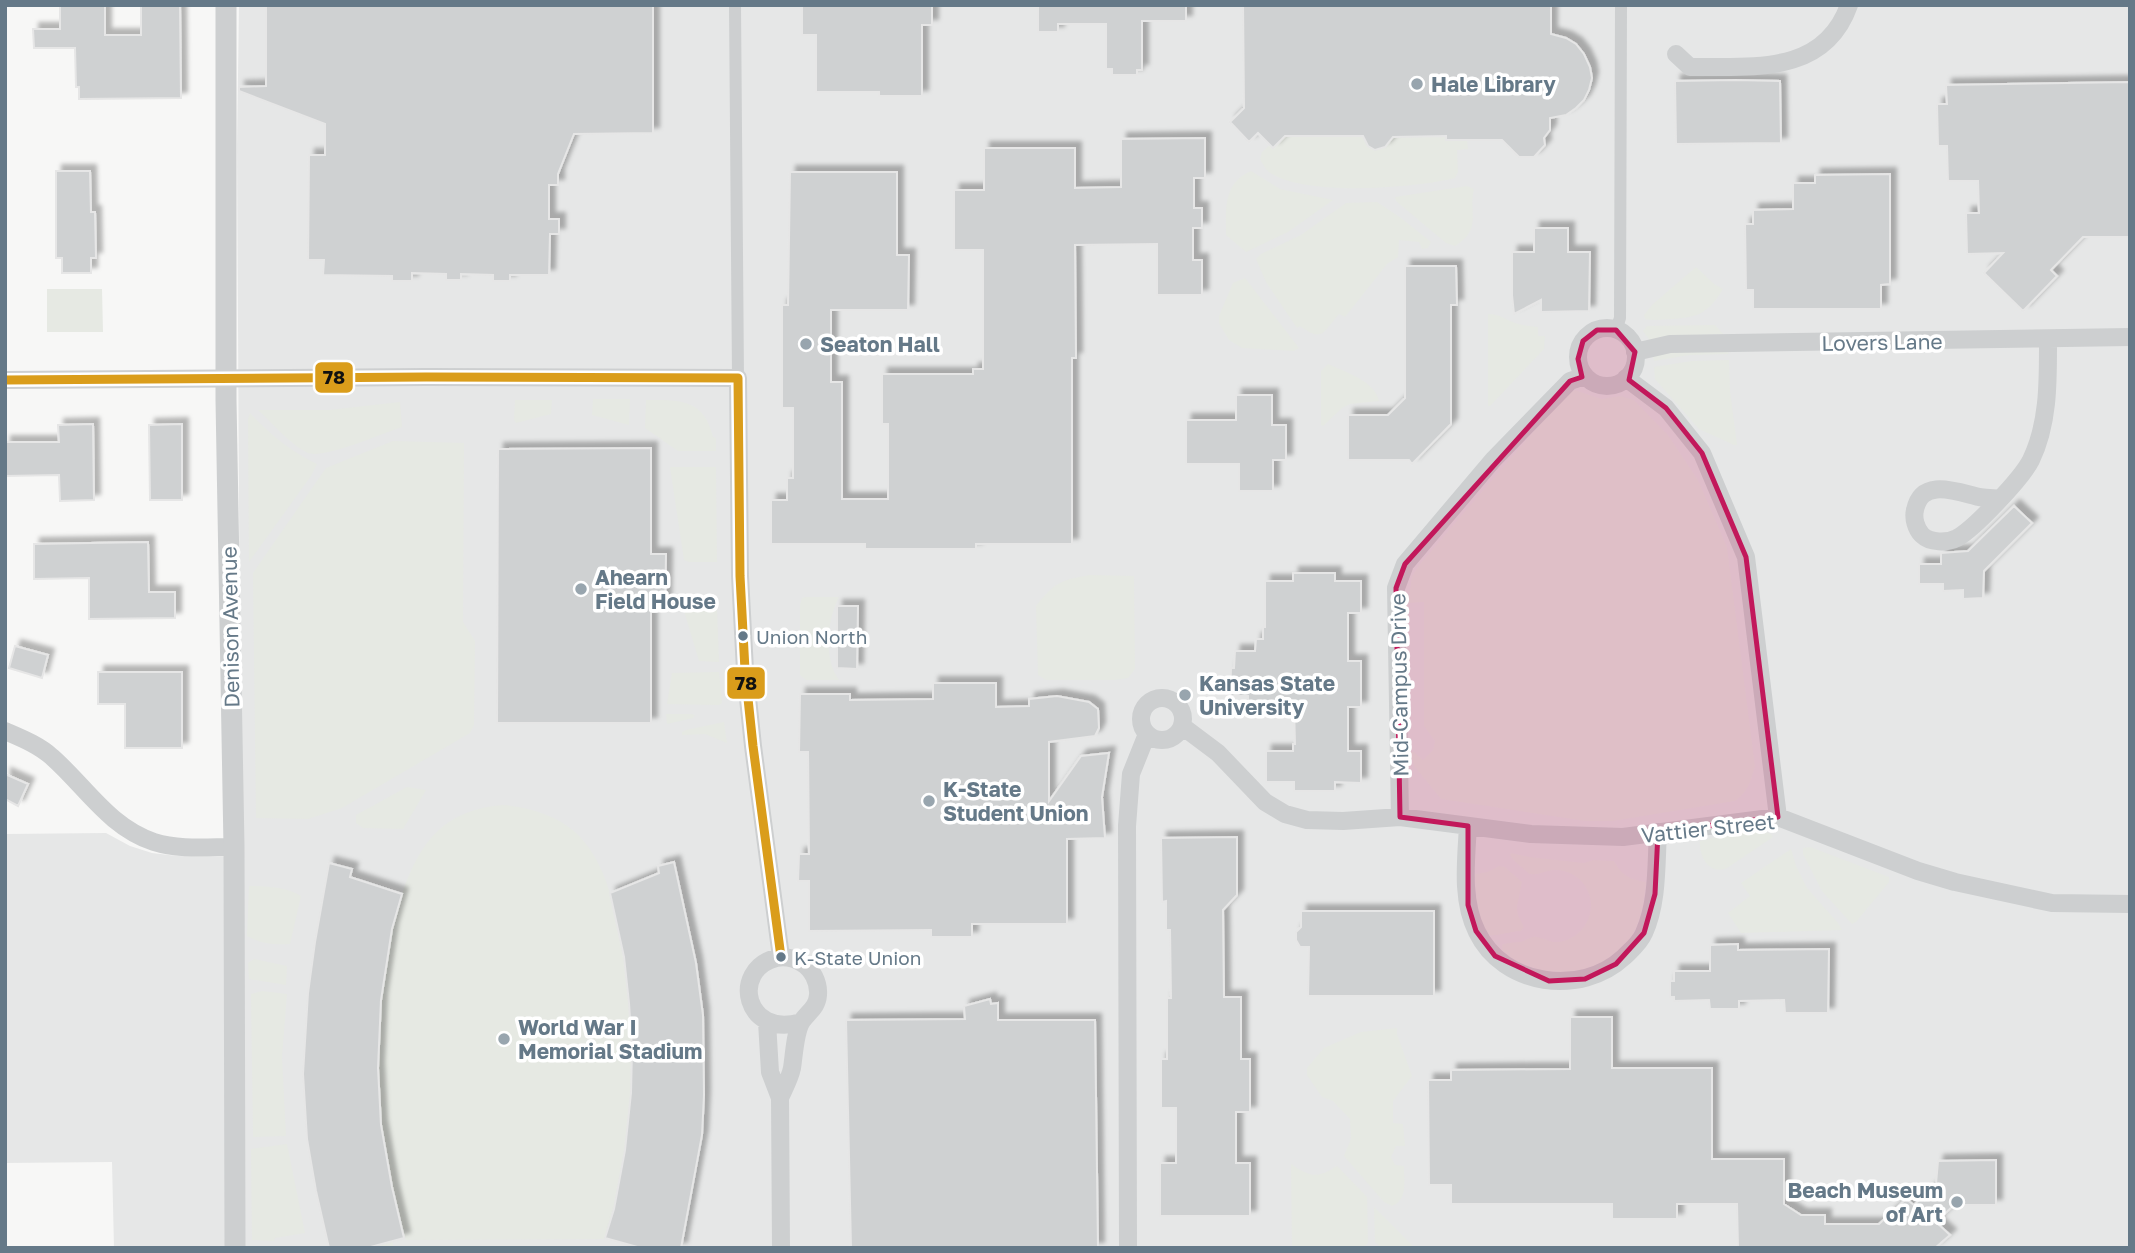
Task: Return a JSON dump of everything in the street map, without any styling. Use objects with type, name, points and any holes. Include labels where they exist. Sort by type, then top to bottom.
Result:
[{"type":"street","name":"Denison Avenue","points":[[226,5],[226,379],[234,848],[235,1248]]},
{"type":"street","points":[[735,5],[740,576],[748,705],[781,957]]},
{"type":"street","points":[[1616,330],[1620,318],[1621,5]]},
{"type":"street","points":[[1675,54],[1690,67],[1778,65],[1818,49],[1835,32],[1849,5]]},
{"type":"street","points":[[1607,328],[1628,338],[1635,352],[1632,370],[1626,378],[1605,386],[1585,376],[1578,359],[1583,341],[1589,334],[1607,328]]},
{"type":"street","name":"Lovers Lane","points":[[1635,352],[1670,344],[2130,337]]},
{"type":"street","points":[[2000,499],[2030,461],[2042,427],[2049,385],[2048,340]]},
{"type":"street","name":"Mid-Campus Drive","points":[[1401,817],[1396,588],[1405,564],[1497,457],[1570,381],[1585,376]]},
{"type":"street","points":[[5,380],[738,378]]},
{"type":"street","points":[[1626,378],[1665,408],[1702,453],[1746,557],[1778,817]]},
{"type":"street","points":[[1160,698],[1167,699],[1179,706],[1182,726],[1178,733],[1167,740],[1153,738],[1147,734],[1141,722],[1143,709],[1160,698]]},
{"type":"street","points":[[1182,726],[1218,753],[1265,802],[1284,814],[1307,820],[1401,817]]},
{"type":"street","points":[[5,730],[50,755],[109,817],[135,834],[156,843],[179,847],[234,848]]},
{"type":"street","points":[[1128,1248],[1127,826],[1131,774],[1147,734]]},
{"type":"street","name":"Vattier Street","points":[[1401,817],[1531,834],[1623,837],[1778,817],[1918,871],[1955,882],[2052,903],[2130,904]]},
{"type":"street","points":[[1468,826],[1466,881],[1468,905],[1476,931],[1487,949],[1512,968],[1549,981],[1586,979],[1602,974],[1634,947],[1644,933],[1655,894],[1658,832]]},
{"type":"street","points":[[766,1022],[793,1024],[811,1013],[816,1004],[817,985],[808,968],[791,958],[772,959],[756,971],[749,989],[753,1008],[766,1022],[771,1072],[780,1098],[781,1248]]},
{"type":"street","points":[[780,1098],[792,1071],[793,1024]]},
{"type":"highlighted area","points":[[1597,330],[1616,330],[1635,352],[1629,380],[1666,408],[1702,453],[1746,557],[1778,817],[1658,832],[1655,894],[1644,933],[1616,964],[1585,979],[1549,981],[1495,956],[1476,931],[1468,905],[1468,826],[1400,817],[1396,588],[1405,564],[1570,381],[1582,377],[1578,359],[1583,341]]},
{"type":"shaded area","name":"Kansas State University","points":[[239,5],[2130,5],[2130,1248],[114,1248],[112,1162],[5,1163],[5,834],[106,833],[130,846],[152,853],[241,857],[237,146]]},
{"type":"shaded area","points":[[1364,135],[1365,143],[1375,150],[1385,147],[1389,137],[1446,136],[1467,140],[1468,149],[1457,150],[1458,172],[1455,178],[1388,187],[1333,188],[1307,185],[1285,180],[1269,172],[1260,159],[1262,152],[1270,145],[1273,148],[1285,136]]},
{"type":"shaded area","points":[[1251,171],[1280,189],[1333,200],[1288,232],[1246,252],[1226,235],[1227,206],[1235,182]]},
{"type":"shaded area","points":[[1467,186],[1474,189],[1472,227],[1464,240],[1455,246],[1446,243],[1396,201],[1395,197]]},
{"type":"shaded area","points":[[1377,202],[1431,242],[1428,248],[1422,249],[1419,242],[1399,240],[1398,257],[1387,264],[1345,317],[1339,314],[1326,330],[1318,334],[1300,326],[1297,328],[1266,282],[1256,259],[1301,235],[1346,203]]},
{"type":"shaded area","points":[[1696,267],[1723,289],[1713,303],[1703,312],[1690,317],[1645,319],[1644,315],[1652,305]]},
{"type":"shaded area","points":[[1245,278],[1299,348],[1294,351],[1242,348],[1229,340],[1219,323],[1219,316],[1233,283]]},
{"type":"shaded area","points":[[47,289],[102,289],[103,332],[47,332]]},
{"type":"shaded area","points":[[1488,314],[1538,327],[1538,336],[1545,336],[1544,349],[1490,406],[1488,406]]},
{"type":"shaded area","points":[[1715,325],[1723,334],[1673,336],[1651,342],[1643,331],[1647,326]]},
{"type":"shaded area","points":[[1677,351],[1727,351],[1729,354],[1689,355],[1654,361],[1653,356]]},
{"type":"shaded area","points":[[1729,360],[1737,445],[1699,429],[1655,379],[1654,367],[1692,361]]},
{"type":"shaded area","points":[[1328,364],[1366,383],[1379,401],[1350,404],[1321,425],[1321,371]]},
{"type":"shaded area","points":[[1575,390],[1601,399],[1621,396],[1634,400],[1668,435],[1698,480],[1727,547],[1755,766],[1748,786],[1735,801],[1613,821],[1585,821],[1441,799],[1414,766],[1410,752],[1423,760],[1433,750],[1435,741],[1424,726],[1424,602],[1408,603],[1412,576],[1565,395]]},
{"type":"shaded area","points":[[593,399],[630,399],[629,425],[592,415]]},
{"type":"shaded area","points":[[515,400],[552,400],[551,414],[516,423]]},
{"type":"shaded area","points":[[646,400],[670,400],[689,404],[697,409],[704,415],[713,437],[716,438],[716,451],[678,451],[645,428]]},
{"type":"shaded area","points":[[400,402],[402,427],[340,449],[316,454],[308,453],[295,445],[258,410],[329,410]]},
{"type":"shaded area","points":[[250,413],[281,442],[317,464],[249,562],[248,419]]},
{"type":"shaded area","points":[[393,441],[464,443],[463,622],[475,641],[474,725],[470,733],[342,808],[308,819],[256,818],[253,573],[326,468]]},
{"type":"shaded area","points":[[670,467],[716,467],[717,562],[684,560]]},
{"type":"shaded area","points":[[1090,575],[1134,576],[1135,669],[1128,678],[1115,680],[1046,680],[1038,675],[1036,606],[1059,583]]},
{"type":"shaded area","points":[[839,597],[828,639],[831,661],[839,680],[806,680],[800,675],[800,605],[802,598]]},
{"type":"shaded area","points":[[687,607],[717,608],[719,662],[699,661],[684,611]]},
{"type":"shaded area","points":[[719,672],[722,703],[719,705],[667,704],[672,673]]},
{"type":"shaded area","points":[[666,714],[695,715],[693,718],[667,724]]},
{"type":"shaded area","points":[[724,722],[727,743],[705,734],[682,735],[686,730]]},
{"type":"shaded area","points":[[407,787],[426,790],[403,829],[363,828],[356,823],[356,815]]},
{"type":"shaded area","name":"World War I Memorial Stadium","points":[[504,805],[543,814],[572,830],[594,856],[610,893],[659,873],[658,866],[674,862],[696,963],[703,1015],[702,1135],[681,1248],[611,1239],[404,1238],[392,1241],[394,1248],[380,1248],[379,1245],[367,1248],[325,1248],[329,1246],[307,1139],[303,1074],[310,973],[329,863],[352,869],[351,877],[402,894],[417,858],[438,831],[466,813]]},
{"type":"shaded area","points":[[1761,830],[1773,837],[1727,868],[1721,870],[1710,867],[1703,858],[1700,841],[1737,832]]},
{"type":"shaded area","points":[[1810,847],[1889,877],[1889,882],[1856,922],[1852,924],[1822,891],[1803,854],[1803,848]]},
{"type":"shaded area","points":[[1791,849],[1807,888],[1842,930],[1741,933],[1728,913],[1750,896],[1741,883]]},
{"type":"shaded area","points":[[1511,853],[1584,863],[1593,860],[1614,861],[1627,876],[1646,882],[1640,916],[1632,935],[1620,950],[1605,961],[1571,972],[1535,968],[1502,951],[1502,945],[1533,937],[1554,942],[1570,939],[1587,922],[1591,906],[1586,887],[1573,875],[1555,870],[1529,874],[1514,860]]},
{"type":"shaded area","points":[[1499,866],[1505,867],[1522,882],[1517,907],[1524,927],[1521,931],[1488,935],[1479,913],[1475,874]]},
{"type":"shaded area","points":[[249,886],[283,889],[301,896],[290,944],[257,941],[247,936]]},
{"type":"shaded area","points":[[254,959],[287,966],[286,985],[249,979],[248,963]]},
{"type":"shaded area","points":[[262,991],[287,994],[282,1057],[286,1136],[253,1137],[251,994]]},
{"type":"shaded area","points":[[1397,1028],[1412,1076],[1393,1101],[1393,1123],[1403,1124],[1405,1146],[1396,1146],[1391,1157],[1395,1165],[1404,1166],[1403,1194],[1392,1206],[1384,1202],[1344,1156],[1351,1139],[1350,1119],[1333,1101],[1322,1097],[1307,1075],[1307,1068],[1324,1048],[1361,1032]]},
{"type":"shaded area","points":[[287,1144],[305,1233],[275,1238],[274,1241],[252,1240],[251,1149]]},
{"type":"shaded area","points":[[1291,1164],[1314,1175],[1337,1166],[1367,1197],[1368,1243],[1363,1248],[1292,1248]]},
{"type":"shaded area","points":[[1374,1207],[1415,1248],[1382,1248],[1375,1242]]},
{"type":"building","points":[[60,5],[105,5],[105,35],[141,35],[141,5],[180,5],[181,98],[79,99],[75,48],[34,48],[33,29],[60,29]]},
{"type":"building","points":[[266,5],[653,5],[653,133],[574,134],[558,174],[558,185],[549,185],[549,219],[559,219],[559,234],[550,234],[549,275],[510,275],[510,281],[493,281],[493,275],[461,274],[461,280],[446,280],[446,274],[412,273],[412,281],[392,281],[392,276],[323,275],[324,260],[308,260],[309,155],[325,155],[325,124],[239,91],[239,87],[266,86]]},
{"type":"building","points":[[802,5],[932,5],[932,25],[922,25],[922,96],[879,96],[879,92],[816,92],[816,35],[802,35]]},
{"type":"building","points":[[1038,5],[1186,5],[1186,21],[1142,21],[1142,70],[1137,70],[1137,75],[1112,75],[1112,69],[1106,69],[1106,24],[1058,24],[1058,32],[1038,32]]},
{"type":"building","name":"Hale Library","points":[[1243,5],[1551,5],[1551,34],[1576,44],[1584,54],[1592,78],[1584,100],[1576,108],[1566,115],[1550,118],[1550,130],[1544,138],[1545,145],[1534,157],[1519,157],[1502,140],[1446,140],[1446,136],[1393,137],[1385,147],[1375,150],[1368,146],[1363,136],[1285,136],[1273,148],[1258,133],[1249,142],[1230,122],[1244,108]]},
{"type":"building","points":[[1675,81],[1780,81],[1781,143],[1676,144]]},
{"type":"building","points":[[2130,82],[2130,237],[2083,237],[2051,270],[2057,276],[2023,311],[1984,273],[2003,253],[1967,254],[1966,213],[1979,213],[1978,181],[1948,181],[1947,146],[1938,146],[1937,104],[1947,104],[1946,85]]},
{"type":"building","name":"Seaton Hall","points":[[1205,138],[1205,178],[1194,178],[1194,208],[1202,208],[1202,228],[1193,228],[1193,260],[1202,260],[1202,295],[1157,295],[1157,244],[1075,245],[1076,358],[1072,358],[1072,544],[976,544],[976,549],[865,549],[865,544],[771,544],[771,500],[787,500],[787,478],[793,478],[793,408],[782,408],[782,305],[788,305],[790,172],[897,172],[897,255],[909,255],[908,310],[831,310],[831,382],[842,382],[842,499],[888,499],[888,424],[882,424],[882,374],[973,374],[973,369],[983,369],[983,250],[954,250],[954,190],[984,190],[984,148],[1075,148],[1075,188],[1121,187],[1121,139]]},
{"type":"building","points":[[56,171],[90,171],[91,212],[95,212],[96,258],[91,258],[91,273],[62,273],[62,258],[56,258]]},
{"type":"building","points":[[1890,174],[1890,284],[1881,285],[1881,309],[1753,309],[1753,290],[1746,290],[1745,224],[1753,224],[1753,210],[1793,209],[1793,183],[1815,183],[1815,175]]},
{"type":"building","points":[[1534,228],[1568,228],[1568,252],[1590,252],[1589,311],[1541,312],[1541,300],[1514,314],[1512,252],[1534,252]]},
{"type":"building","points":[[1405,266],[1456,266],[1457,305],[1451,305],[1451,424],[1412,464],[1409,460],[1348,460],[1348,415],[1388,415],[1405,398]]},
{"type":"building","points":[[1236,395],[1272,395],[1272,425],[1286,425],[1286,460],[1273,460],[1273,491],[1239,491],[1239,464],[1186,464],[1186,420],[1236,420]]},
{"type":"building","points":[[93,424],[94,500],[60,501],[59,475],[5,476],[5,442],[59,442],[58,425]]},
{"type":"building","points":[[182,424],[182,500],[150,500],[149,425]]},
{"type":"building","name":"Ahearn Field House","points":[[651,448],[651,554],[666,554],[665,612],[651,612],[651,723],[497,723],[498,449]]},
{"type":"building","points":[[2014,506],[2032,523],[1984,571],[1983,598],[1963,599],[1963,590],[1943,591],[1943,584],[1919,584],[1919,564],[1941,564],[1941,553],[1968,551]]},
{"type":"building","points":[[148,542],[149,592],[175,592],[175,618],[89,619],[89,578],[34,579],[34,544]]},
{"type":"building","points":[[1293,573],[1335,573],[1335,581],[1361,581],[1361,613],[1348,613],[1348,661],[1361,661],[1361,707],[1348,707],[1348,751],[1361,751],[1361,783],[1335,782],[1335,791],[1294,791],[1294,782],[1266,782],[1266,751],[1293,751],[1294,707],[1248,707],[1248,696],[1230,696],[1235,651],[1255,651],[1256,639],[1263,639],[1265,581],[1293,581]]},
{"type":"building","points":[[837,606],[858,606],[857,669],[837,668]]},
{"type":"building","points":[[15,646],[48,655],[42,678],[9,668]]},
{"type":"building","points":[[98,672],[182,672],[182,748],[125,748],[125,704],[98,704]]},
{"type":"building","name":"K-State Student Union","points":[[933,683],[996,683],[996,707],[1029,706],[1029,699],[1057,696],[1089,702],[1098,709],[1099,728],[1095,736],[1049,742],[1049,801],[1081,756],[1109,753],[1102,797],[1105,838],[1067,839],[1067,924],[972,924],[972,937],[931,937],[931,930],[809,931],[809,881],[798,881],[799,854],[809,854],[808,752],[799,752],[800,694],[850,694],[850,700],[933,699]]},
{"type":"building","points":[[5,774],[28,784],[18,806],[5,799]]},
{"type":"building","points":[[1237,837],[1237,895],[1223,910],[1224,997],[1241,997],[1241,1059],[1250,1059],[1250,1112],[1236,1112],[1236,1163],[1250,1163],[1250,1216],[1160,1216],[1160,1163],[1176,1163],[1176,1108],[1161,1108],[1161,1059],[1167,1059],[1167,998],[1171,998],[1170,930],[1166,930],[1166,901],[1162,902],[1161,838]]},
{"type":"building","points":[[674,862],[696,963],[703,1015],[702,1135],[681,1248],[641,1248],[605,1238],[614,1209],[625,1150],[632,1049],[624,957],[610,893],[659,873],[658,866]]},
{"type":"building","points":[[329,863],[352,869],[350,877],[402,894],[392,929],[381,1000],[378,1068],[381,1125],[404,1238],[367,1248],[329,1248],[307,1139],[303,1074],[308,993]]},
{"type":"building","points":[[1301,911],[1434,911],[1434,996],[1308,996],[1309,947],[1300,947],[1296,940],[1296,932],[1301,927]]},
{"type":"building","points":[[1738,944],[1738,950],[1829,949],[1828,1013],[1785,1013],[1784,1000],[1739,1001],[1739,1009],[1710,1009],[1709,1000],[1674,1001],[1674,997],[1670,997],[1670,981],[1674,981],[1674,971],[1710,971],[1710,945]]},
{"type":"building","points":[[990,999],[991,1004],[998,1003],[998,1020],[1095,1020],[1098,1248],[851,1248],[846,1020],[965,1019],[964,1006]]},
{"type":"building","points":[[1570,1017],[1612,1017],[1612,1068],[1712,1068],[1712,1159],[1784,1159],[1784,1204],[1801,1215],[1825,1215],[1825,1224],[1879,1224],[1906,1199],[1914,1205],[1936,1184],[1938,1161],[1996,1160],[1996,1205],[1954,1205],[1936,1222],[1950,1235],[1935,1248],[1738,1248],[1737,1204],[1677,1204],[1677,1219],[1612,1219],[1612,1204],[1451,1204],[1451,1185],[1429,1185],[1428,1080],[1451,1080],[1451,1070],[1570,1069]]},
{"type":"transit line","name":"78","points":[[5,380],[738,378],[740,576],[745,670],[781,957]]},
{"type":"place","name":"Hale Library","points":[[1417,84]]},
{"type":"place","name":"Seaton Hall","points":[[806,344]]},
{"type":"place","name":"Ahearn Field House","points":[[581,589]]},
{"type":"place","name":"Union North","points":[[743,636]]},
{"type":"place","name":"Kansas State University","points":[[1185,695]]},
{"type":"place","name":"K-State Student Union","points":[[929,801]]},
{"type":"place","name":"K-State Union","points":[[781,957]]},
{"type":"place","name":"World War I Memorial Stadium","points":[[504,1039]]},
{"type":"place","name":"Beach Museum of Art","points":[[1957,1202]]}]
